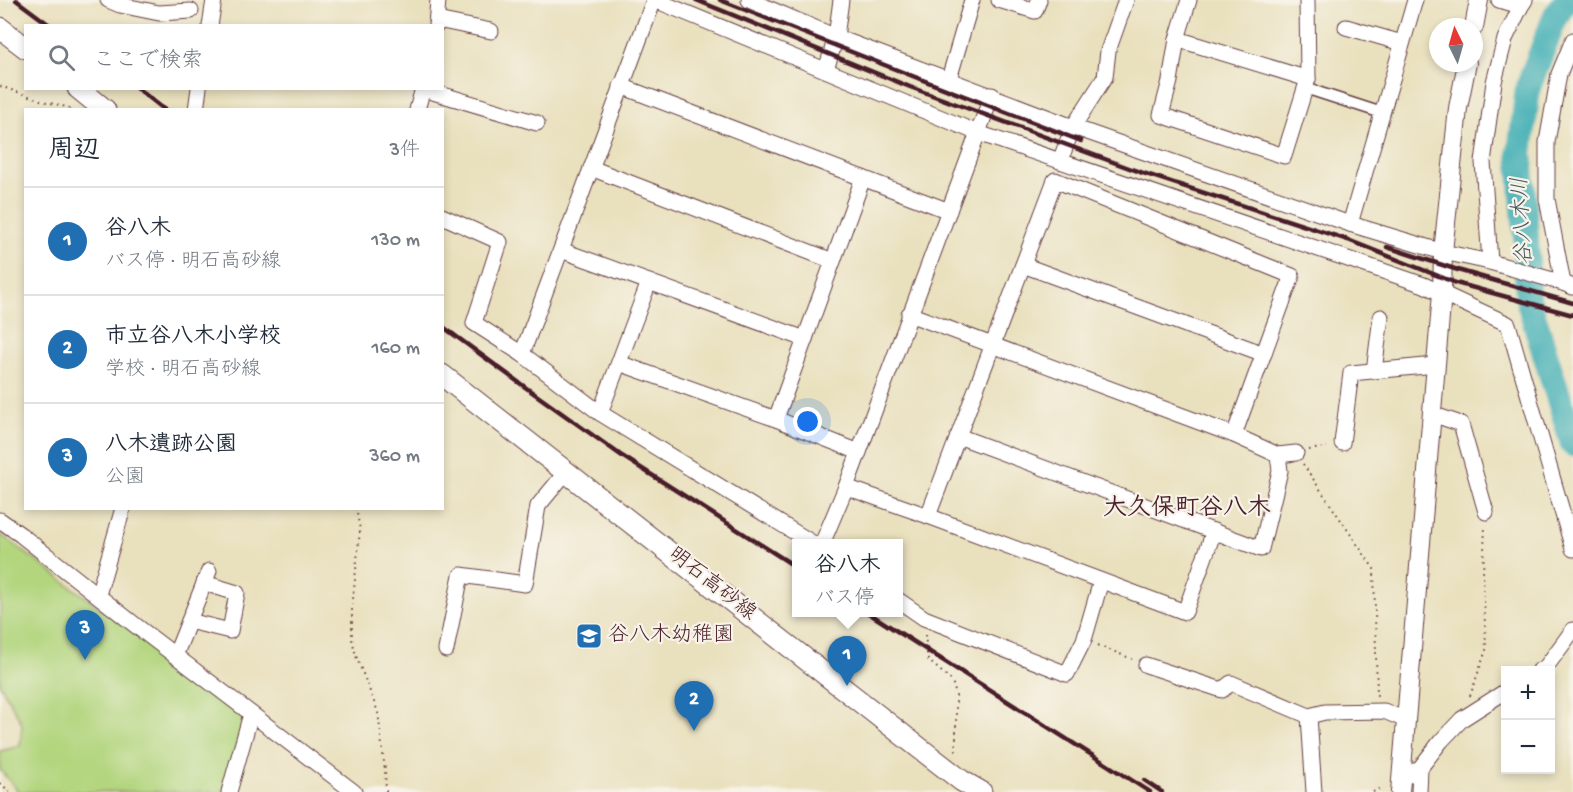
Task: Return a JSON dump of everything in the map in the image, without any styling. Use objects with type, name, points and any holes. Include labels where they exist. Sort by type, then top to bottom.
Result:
[{"type":"main road","points":[[3,36],[24,47]]},
{"type":"main road","points":[[81,90],[102,107]]},
{"type":"main road","name":"明石高砂線","points":[[444,377],[961,787],[981,792]]},
{"type":"street","points":[[108,0],[120,5],[159,13],[191,11]]},
{"type":"street","points":[[210,24],[214,0]]},
{"type":"street","points":[[436,23],[438,0]]},
{"type":"street","points":[[522,354],[654,0],[978,133],[1424,285],[1508,324],[1573,549]]},
{"type":"street","points":[[749,0],[836,37],[1073,127],[1350,224],[1443,252],[1490,262],[1568,285]]},
{"type":"street","points":[[826,70],[836,37],[841,0]]},
{"type":"street","points":[[949,79],[972,0]]},
{"type":"street","points":[[999,0],[1035,11],[1039,0]]},
{"type":"street","points":[[1060,161],[1073,127],[1105,77],[1108,51],[1126,0]]},
{"type":"street","points":[[1189,0],[1177,39],[1170,81],[1161,115],[1284,156],[1306,83],[1307,0]]},
{"type":"street","points":[[1350,224],[1415,0]]},
{"type":"street","points":[[1476,18],[1479,0]]},
{"type":"street","points":[[1490,262],[1484,162],[1494,82],[1505,39],[1523,3],[1499,0]]},
{"type":"street","points":[[444,24],[491,31]]},
{"type":"street","points":[[1346,27],[1402,43]]},
{"type":"street","points":[[1177,39],[1306,83],[1382,113]]},
{"type":"street","points":[[1568,285],[1547,199],[1547,142],[1558,74],[1573,40]]},
{"type":"street","points":[[1400,786],[1442,293],[1443,252],[1458,108],[1465,72]]},
{"type":"street","points":[[621,86],[949,211]]},
{"type":"street","points":[[196,108],[200,90]]},
{"type":"street","points":[[418,108],[423,90]]},
{"type":"street","points":[[426,90],[537,123]]},
{"type":"street","points":[[824,539],[846,487],[992,95]]},
{"type":"street","points":[[591,168],[833,261]]},
{"type":"street","points":[[776,419],[863,178]]},
{"type":"street","points":[[928,516],[1055,180],[1292,276],[1234,435]]},
{"type":"street","points":[[444,217],[500,242],[474,323],[522,354],[600,413],[807,539]]},
{"type":"street","points":[[561,250],[805,339]]},
{"type":"street","points":[[1023,265],[1264,354]]},
{"type":"street","points":[[600,413],[649,282]]},
{"type":"street","points":[[909,314],[1234,435],[1278,455],[1296,453]]},
{"type":"street","points":[[1374,371],[1382,317]]},
{"type":"street","points":[[619,363],[776,419],[859,452]]},
{"type":"street","points":[[1342,443],[1351,373],[1436,365]]},
{"type":"street","points":[[1432,414],[1461,424],[1486,513]]},
{"type":"street","points":[[958,436],[1261,549],[1280,471],[1278,455]]},
{"type":"street","points":[[446,650],[461,575],[525,584],[538,506],[566,472]]},
{"type":"street","points":[[846,487],[1185,612],[1214,531]]},
{"type":"street","points":[[98,595],[122,510]]},
{"type":"street","points":[[0,520],[354,792]]},
{"type":"street","points":[[176,656],[189,621],[207,577],[237,593],[230,631],[189,621]]},
{"type":"street","points":[[903,603],[924,618],[1067,674],[1084,640],[1101,581]]},
{"type":"street","points":[[1547,666],[1573,630]]},
{"type":"street","points":[[1146,664],[1222,690],[1232,683],[1309,716],[1324,712],[1384,711],[1406,720]]},
{"type":"street","points":[[1400,786],[1420,768],[1462,719],[1501,693]]},
{"type":"street","points":[[229,792],[251,714]]},
{"type":"street","points":[[1309,716],[1314,792]]},
{"type":"street","points":[[1419,792],[1420,768]]},
{"type":"path","points":[[0,86],[68,108]]},
{"type":"path","points":[[87,108],[102,107]]},
{"type":"path","points":[[1342,443],[1296,453],[1374,569],[1377,695],[1384,711]]},
{"type":"path","points":[[356,510],[360,530],[352,609],[352,639],[356,656],[378,711],[386,792]]},
{"type":"path","points":[[1462,719],[1486,650],[1483,574],[1486,513]]},
{"type":"path","points":[[924,618],[928,660],[952,681],[956,695],[955,760],[961,787]]},
{"type":"path","points":[[1084,640],[1146,664]]},
{"type":"path","points":[[0,783],[10,792]]},
{"type":"green space","points":[[0,534],[246,716],[224,792],[19,792],[0,770],[0,751],[20,746],[22,724],[0,684]]},
{"type":"waterway","name":"谷八木川","points":[[1567,0],[1556,15],[1528,87],[1520,153],[1528,299],[1573,444]]},
{"type":"railway","points":[[16,0],[48,24]]},
{"type":"railway","points":[[696,0],[910,87],[1140,172],[1348,240],[1456,283],[1573,315]]},
{"type":"railway","points":[[720,0],[1081,141]]},
{"type":"railway","points":[[140,90],[162,108]]},
{"type":"railway","points":[[1387,247],[1573,303]]},
{"type":"railway","points":[[444,327],[622,456],[792,564]]},
{"type":"railway","points":[[875,617],[1150,792]]},
{"type":"railway","points":[[1144,780],[1162,792]]},
{"type":"place","name":"谷八木幼稚園","points":[[589,636]]},
{"type":"place","name":"八木遺跡公園","points":[[85,660]]},
{"type":"place","name":"谷八木","points":[[847,686]]},
{"type":"place","name":"市立谷八木小学校","points":[[694,731]]},
{"type":"district","name":"大久保町谷八木","points":[[1187,509]]}]
